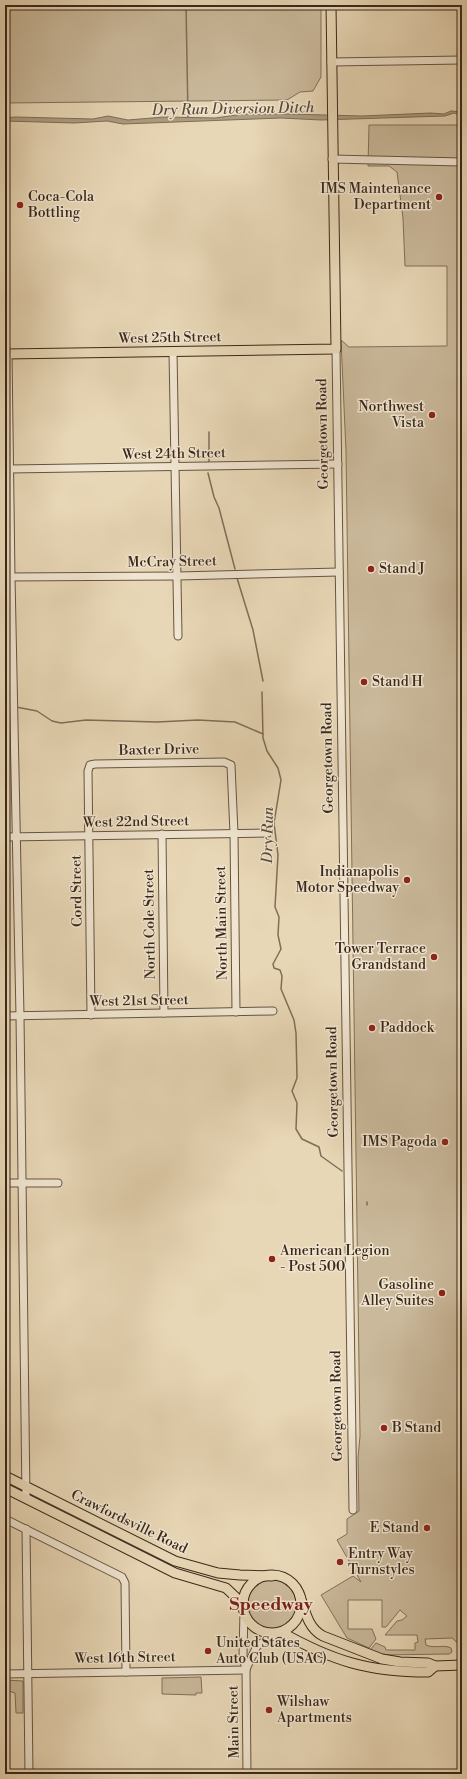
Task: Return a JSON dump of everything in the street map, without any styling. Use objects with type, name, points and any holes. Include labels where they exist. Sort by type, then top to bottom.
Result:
[{"type":"main road","name":"Georgetown Road","points":[[331,5],[332,159],[336,350]]},
{"type":"main road","name":"West 25th Street","points":[[7,354],[336,350]]},
{"type":"main road","name":"Crawfordsville Road","points":[[5,1476],[179,1563],[207,1571],[229,1574],[272,1576]]},
{"type":"main road","name":"Crawfordsville Road","points":[[5,1488],[176,1573],[226,1588],[244,1607]]},
{"type":"main road","points":[[434,1666],[428,1672],[398,1672],[369,1668],[331,1656],[280,1632],[266,1632],[255,1627],[247,1618],[244,1607],[245,1596],[251,1586],[260,1578],[280,1576],[291,1582],[300,1596],[310,1624],[320,1634],[374,1656],[400,1662],[428,1662],[434,1666],[462,1665]]},
{"type":"main road","points":[[280,1632],[292,1626],[299,1616],[301,1608],[300,1596]]},
{"type":"street","points":[[331,62],[462,60]]},
{"type":"street","points":[[332,159],[462,162]]},
{"type":"street","name":"Georgetown Road","points":[[336,350],[353,1510]]},
{"type":"street","points":[[173,352],[178,636]]},
{"type":"street","points":[[7,354],[10,469],[8,577],[17,837],[26,1498]]},
{"type":"street","name":"West 24th Street","points":[[10,469],[174,468],[338,464]]},
{"type":"street","name":"McCray Street","points":[[8,577],[178,576],[339,572]]},
{"type":"street","name":"Baxter Drive","points":[[89,766],[95,764],[224,762],[230,764],[232,769],[234,833]]},
{"type":"street","name":"Cord Street","points":[[89,766],[91,1015]]},
{"type":"street","name":"North Main Street","points":[[234,833],[236,1012]]},
{"type":"street","name":"West 22nd Street","points":[[5,837],[268,833]]},
{"type":"street","name":"North Cole Street","points":[[162,834],[164,1013]]},
{"type":"street","name":"West 21st Street","points":[[5,1016],[273,1011]]},
{"type":"street","points":[[5,1184],[58,1183]]},
{"type":"street","points":[[5,1519],[122,1577],[125,1586],[126,1672]]},
{"type":"street","points":[[26,1529],[29,1774]]},
{"type":"street","name":"Main Street","points":[[244,1607],[243,1656],[246,1670],[247,1774]]},
{"type":"street","name":"Main Street","points":[[246,1670],[257,1646],[280,1632]]},
{"type":"street","name":"West 16th Street","points":[[5,1674],[246,1670]]},
{"type":"shaded area","points":[[5,5],[321,5],[321,77],[313,91],[300,92],[287,100],[5,103]]},
{"type":"shaded area","points":[[451,111],[462,112],[462,116],[454,113],[445,116],[321,120],[281,118],[123,124],[107,121],[74,123],[5,121],[5,118],[15,117],[93,119],[108,116],[128,120],[164,117],[215,118],[244,114],[362,116],[431,113],[444,114]]},
{"type":"shaded area","name":"Indianapolis Motor Speedway","points":[[369,125],[462,125],[462,1650],[460,1645],[452,1638],[425,1639],[426,1645],[435,1647],[445,1646],[451,1648],[452,1652],[449,1654],[382,1655],[370,1650],[376,1643],[385,1647],[386,1650],[415,1650],[415,1643],[418,1642],[417,1635],[385,1635],[397,1621],[402,1620],[407,1616],[400,1610],[386,1627],[382,1627],[382,1600],[348,1600],[348,1629],[372,1629],[376,1639],[369,1648],[347,1638],[321,1595],[353,1576],[361,1582],[337,1540],[347,1534],[347,1519],[359,1511],[358,1458],[360,1436],[346,451],[341,340],[349,347],[447,346],[447,266],[405,266],[403,218],[397,172],[389,166],[368,166]]},
{"type":"shaded area","points":[[267,1576],[279,1576],[289,1580],[297,1588],[301,1598],[301,1610],[297,1620],[289,1628],[279,1632],[267,1632],[257,1628],[249,1620],[245,1610],[245,1598],[249,1588],[257,1580]]},
{"type":"shaded area","points":[[201,1677],[202,1693],[196,1693],[196,1695],[162,1694],[162,1678]]},
{"type":"shaded area","points":[[5,1680],[23,1681],[23,1713],[16,1713],[15,1693],[5,1690]]},
{"type":"waterway","name":"Dry Run Diversion Ditch","points":[[186,5],[188,117]]},
{"type":"waterway","points":[[209,432],[209,462]]},
{"type":"waterway","points":[[208,473],[235,569]]},
{"type":"waterway","points":[[237,578],[253,630],[263,681]]},
{"type":"waterway","name":"Dry Run","points":[[262,692],[263,738],[267,751],[278,768],[281,780],[274,823],[278,855],[275,907],[279,917],[278,935],[281,949],[273,964],[274,968],[280,970],[282,976],[281,989],[294,1020],[296,1033],[297,1078],[292,1091],[297,1103],[296,1129],[302,1139],[319,1147],[321,1156],[342,1171]]},
{"type":"waterway","name":"Dry Run","points":[[5,704],[10,705]]},
{"type":"waterway","name":"Dry Run","points":[[16,707],[37,711],[52,721],[61,723],[86,720],[157,722],[198,720],[235,722],[263,734]]},
{"type":"place","name":"IMS Maintenance Department","points":[[439,197]]},
{"type":"place","name":"Coca-Cola Bottling","points":[[20,205]]},
{"type":"place","name":"Northwest Vista","points":[[432,415]]},
{"type":"place","name":"Stand J","points":[[371,569]]},
{"type":"place","name":"Stand H","points":[[364,682]]},
{"type":"place","name":"Indianapolis Motor Speedway","points":[[407,880]]},
{"type":"place","name":"Tower Terrace Grandstand","points":[[434,957]]},
{"type":"place","name":"Paddock","points":[[372,1028]]},
{"type":"place","name":"IMS Pagoda","points":[[445,1142]]},
{"type":"place","name":"American Legion - Post 500","points":[[272,1259]]},
{"type":"place","name":"Gasoline Alley Suites","points":[[442,1293]]},
{"type":"place","name":"B Stand","points":[[384,1428]]},
{"type":"place","name":"E Stand","points":[[427,1528]]},
{"type":"place","name":"Entry Way Turnstyles","points":[[340,1562]]},
{"type":"place","name":"United States Auto Club (USAC)","points":[[208,1651]]},
{"type":"place","name":"Wilshaw Apartments","points":[[269,1710]]},
{"type":"district","name":"Speedway","points":[[271,1604]]}]
